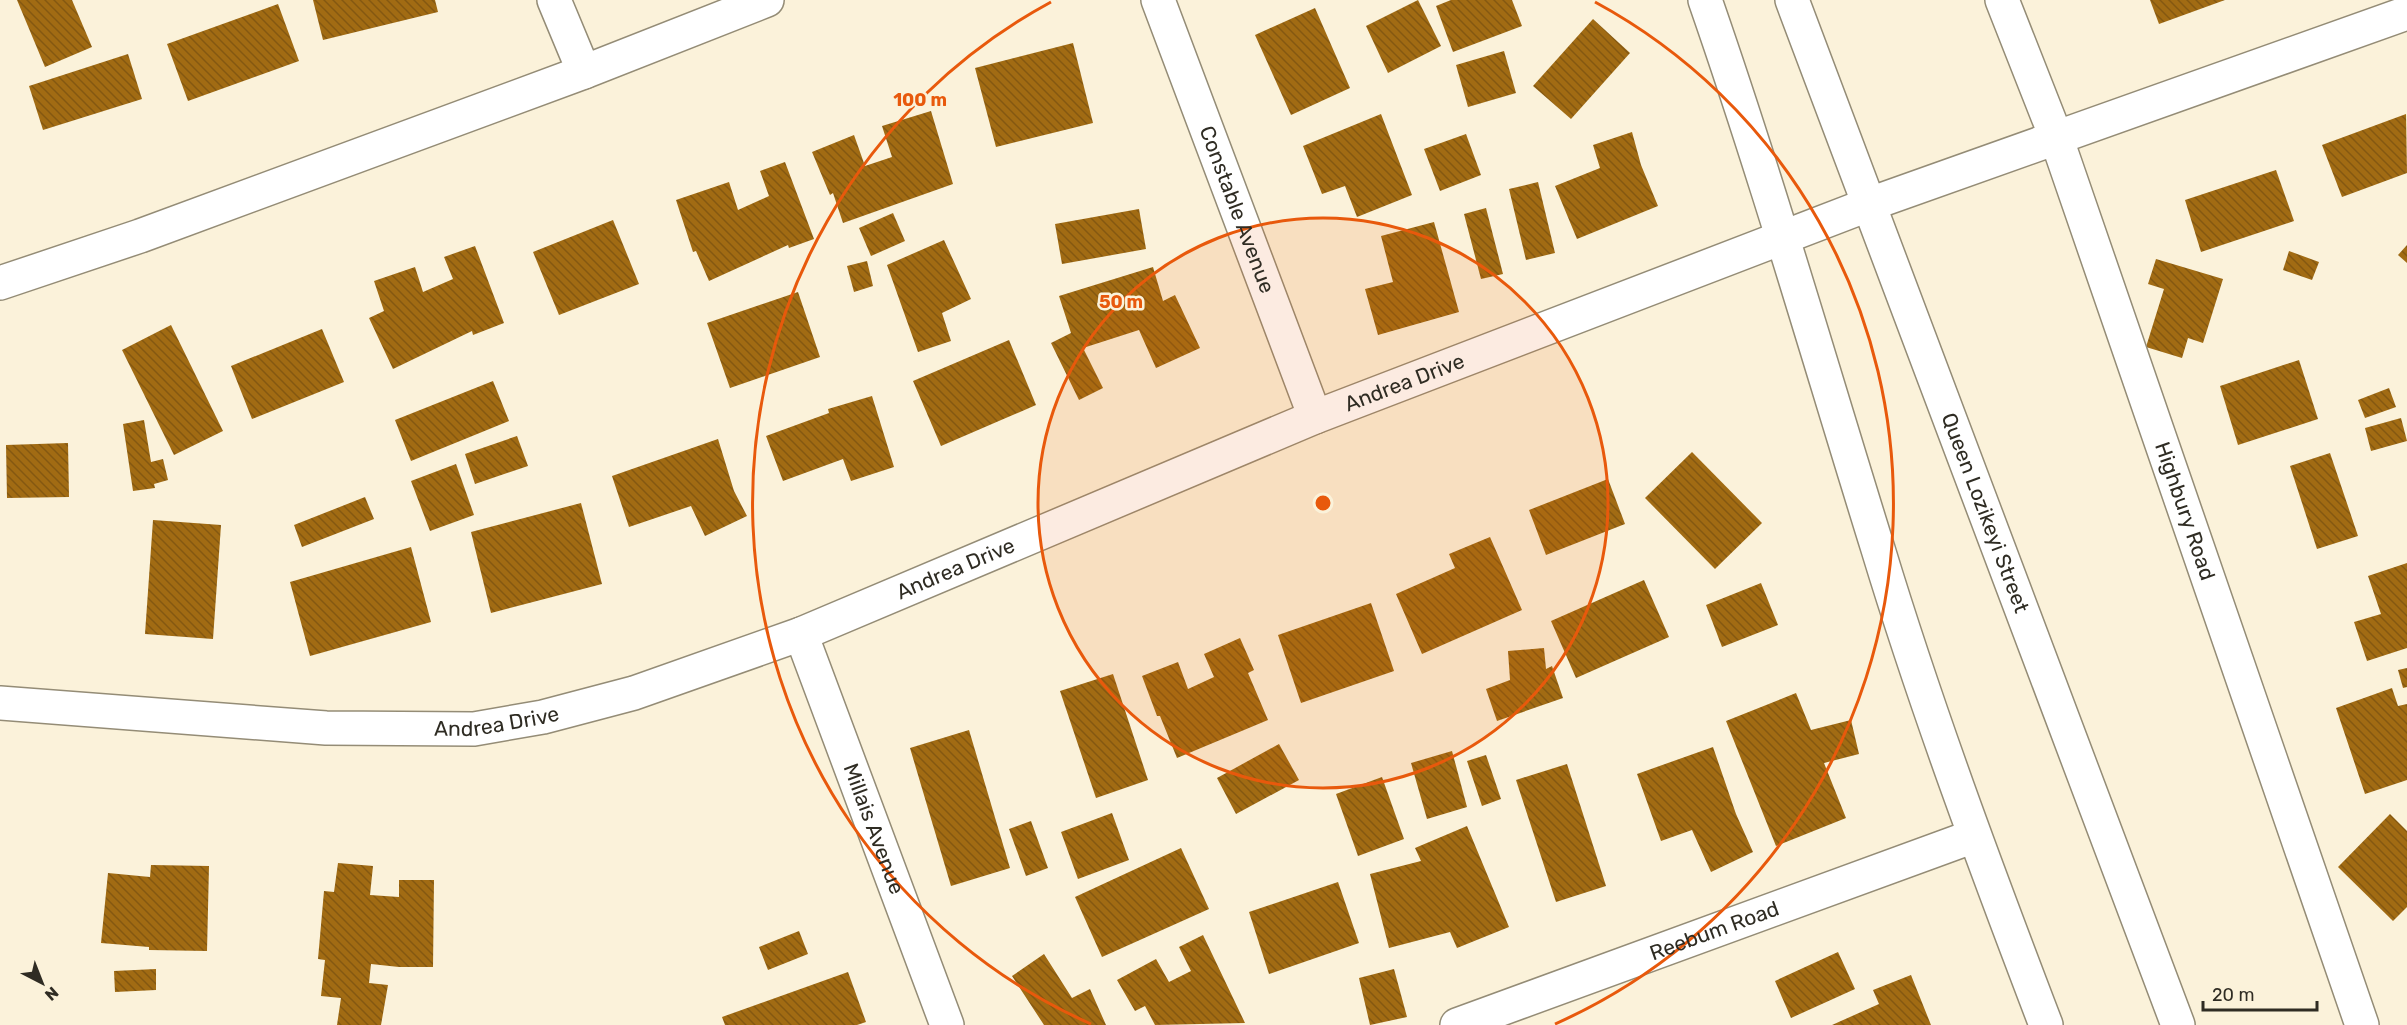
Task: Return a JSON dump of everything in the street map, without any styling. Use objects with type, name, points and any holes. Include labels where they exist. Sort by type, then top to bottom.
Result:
[{"type":"street","points":[[554,0],[584,72]]},
{"type":"street","points":[[0,283],[140,236],[584,72],[767,0]]},
{"type":"street","name":"Constable Avenue","points":[[1158,0],[1315,417]]},
{"type":"street","points":[[1705,0],[1785,239],[1878,551],[1974,836],[2046,1025]]},
{"type":"street","name":"Queen Lozikeyi Street","points":[[1792,0],[2178,1025]]},
{"type":"street","name":"Highbury Road","points":[[2002,0],[2056,137],[2362,1025]]},
{"type":"street","name":"Andrea Drive","points":[[0,703],[326,728],[474,729],[543,717],[633,693],[801,634],[1315,417],[1785,239],[1870,204],[2407,13]]},
{"type":"street","name":"Millais Avenue","points":[[801,634],[947,1025]]},
{"type":"street","name":"Reebum Road","points":[[1457,1025],[1496,1018],[1974,836]]},
{"type":"building","points":[[17,0],[72,0],[92,47],[45,67]]},
{"type":"building","points":[[313,0],[435,0],[438,12],[323,40]]},
{"type":"building","points":[[1418,0],[1441,46],[1388,73],[1366,26]]},
{"type":"building","points":[[1451,0],[1512,0],[1522,26],[1453,52],[1436,6]]},
{"type":"building","points":[[2150,0],[2225,0],[2159,24]]},
{"type":"building","points":[[278,4],[299,61],[188,101],[167,44]]},
{"type":"building","points":[[1315,8],[1350,88],[1291,115],[1255,35]]},
{"type":"building","points":[[1593,19],[1630,53],[1571,119],[1533,86]]},
{"type":"building","points":[[1073,43],[1093,123],[996,147],[975,68]]},
{"type":"building","points":[[1504,51],[1516,93],[1468,107],[1456,65]]},
{"type":"building","points":[[128,54],[142,99],[43,130],[29,86]]},
{"type":"building","points":[[931,111],[953,184],[843,223],[833,193],[830,195],[812,152],[854,135],[865,166],[892,157],[882,126]]},
{"type":"building","points":[[1381,114],[1412,195],[1357,217],[1345,186],[1322,194],[1303,146]]},
{"type":"building","points":[[2406,114],[2407,173],[2342,197],[2322,145]]},
{"type":"building","points":[[1632,132],[1641,165],[1658,206],[1577,239],[1555,186],[1600,168],[1593,145]]},
{"type":"building","points":[[1466,134],[1481,175],[1440,191],[1424,149]]},
{"type":"building","points":[[785,162],[814,239],[789,248],[788,245],[709,281],[696,251],[693,252],[676,200],[729,182],[738,210],[769,196],[760,171]]},
{"type":"building","points":[[2276,170],[2294,221],[2201,252],[2185,200]]},
{"type":"building","points":[[1538,182],[1555,253],[1526,260],[1509,189]]},
{"type":"building","points":[[1486,208],[1503,274],[1481,279],[1464,214]]},
{"type":"building","points":[[1139,209],[1146,249],[1062,264],[1055,224]]},
{"type":"building","points":[[893,213],[905,241],[871,256],[859,228]]},
{"type":"building","points":[[613,220],[639,284],[559,315],[533,252]]},
{"type":"building","points":[[1434,222],[1459,312],[1378,335],[1365,289],[1393,282],[1381,236]]},
{"type":"building","points":[[944,240],[971,299],[942,313],[951,341],[918,352],[887,265]]},
{"type":"building","points":[[2407,245],[2407,263],[2398,255]]},
{"type":"building","points":[[475,246],[504,323],[473,335],[472,331],[393,369],[369,318],[384,311],[374,281],[415,267],[423,292],[453,279],[444,257]]},
{"type":"building","points":[[2289,251],[2319,262],[2312,280],[2283,270]]},
{"type":"building","points":[[2156,259],[2223,279],[2203,343],[2188,338],[2182,358],[2146,347],[2164,289],[2148,284]]},
{"type":"building","points":[[867,261],[873,286],[854,292],[847,266]]},
{"type":"building","points":[[1153,267],[1163,301],[1175,295],[1200,348],[1156,368],[1139,330],[1083,348],[1103,388],[1079,400],[1051,343],[1071,333],[1059,296]]},
{"type":"building","points":[[798,292],[820,357],[730,388],[707,323]]},
{"type":"building","points":[[171,325],[223,431],[174,455],[122,350]]},
{"type":"building","points":[[322,329],[344,382],[252,419],[231,366]]},
{"type":"building","points":[[1009,340],[1036,405],[941,446],[913,381]]},
{"type":"building","points":[[2299,360],[2318,419],[2238,445],[2220,386]]},
{"type":"building","points":[[493,381],[509,421],[411,461],[395,420]]},
{"type":"building","points":[[2389,388],[2396,407],[2365,418],[2358,400]]},
{"type":"building","points":[[872,396],[894,467],[851,481],[843,459],[783,481],[766,436],[829,413],[828,409]]},
{"type":"building","points":[[2401,418],[2407,441],[2371,451],[2365,428]]},
{"type":"building","points":[[144,420],[151,462],[163,459],[168,480],[154,484],[155,488],[133,491],[123,424]]},
{"type":"building","points":[[517,436],[528,466],[475,484],[465,454]]},
{"type":"building","points":[[718,439],[734,491],[747,516],[705,536],[691,506],[629,527],[612,476]]},
{"type":"building","points":[[68,443],[69,497],[7,498],[6,445]]},
{"type":"building","points":[[1692,452],[1762,523],[1715,569],[1645,498]]},
{"type":"building","points":[[2330,453],[2358,536],[2317,549],[2290,466]]},
{"type":"building","points":[[456,464],[474,515],[430,531],[411,481]]},
{"type":"building","points":[[1608,479],[1625,524],[1546,555],[1529,510]]},
{"type":"building","points":[[365,497],[374,519],[302,547],[294,525]]},
{"type":"building","points":[[581,503],[602,584],[491,613],[471,532]]},
{"type":"building","points":[[153,520],[221,525],[213,639],[145,634]]},
{"type":"building","points":[[1490,537],[1522,610],[1422,654],[1396,594],[1455,568],[1449,554]]},
{"type":"building","points":[[411,547],[431,622],[310,656],[290,582]]},
{"type":"building","points":[[2407,563],[2407,648],[2367,661],[2354,622],[2381,614],[2368,576]]},
{"type":"building","points":[[1644,580],[1669,637],[1576,678],[1551,621]]},
{"type":"building","points":[[1761,583],[1778,625],[1722,647],[1706,605]]},
{"type":"building","points":[[1371,603],[1394,671],[1301,703],[1278,635]]},
{"type":"building","points":[[1240,638],[1254,670],[1248,673],[1268,720],[1177,758],[1160,716],[1157,716],[1142,676],[1178,662],[1188,689],[1214,677],[1204,654]]},
{"type":"building","points":[[1544,648],[1546,669],[1552,666],[1563,698],[1497,721],[1486,689],[1510,680],[1508,651]]},
{"type":"building","points":[[2407,668],[2407,687],[2403,688],[2398,670]]},
{"type":"building","points":[[1113,674],[1148,780],[1096,798],[1060,691]]},
{"type":"building","points":[[2392,688],[2398,706],[2407,704],[2407,780],[2365,794],[2336,708]]},
{"type":"building","points":[[1796,693],[1811,730],[1851,720],[1859,754],[1824,763],[1846,818],[1776,846],[1726,721]]},
{"type":"building","points":[[969,730],[1010,868],[951,886],[910,748]]},
{"type":"building","points":[[1279,744],[1299,780],[1236,814],[1217,778]]},
{"type":"building","points":[[1713,747],[1736,814],[1753,852],[1711,872],[1692,830],[1661,841],[1637,774]]},
{"type":"building","points":[[1452,751],[1467,807],[1427,819],[1411,763]]},
{"type":"building","points":[[1486,755],[1501,799],[1482,806],[1467,761]]},
{"type":"building","points":[[1567,764],[1606,886],[1556,902],[1516,780]]},
{"type":"building","points":[[1382,777],[1404,839],[1358,856],[1336,794]]},
{"type":"building","points":[[1112,813],[1129,860],[1078,879],[1061,832]]},
{"type":"building","points":[[2390,814],[2407,831],[2407,907],[2393,921],[2338,867]]},
{"type":"building","points":[[1031,821],[1048,868],[1026,876],[1009,829]]},
{"type":"building","points":[[1467,826],[1509,927],[1457,948],[1450,932],[1389,948],[1370,874],[1421,861],[1415,848]]},
{"type":"building","points":[[1181,848],[1209,909],[1102,957],[1075,897]]},
{"type":"building","points":[[338,863],[373,866],[370,895],[399,897],[399,880],[434,880],[433,967],[371,964],[369,983],[388,985],[381,1025],[337,1025],[341,998],[321,996],[325,960],[318,959],[324,891],[334,892]]},
{"type":"building","points":[[151,865],[209,866],[207,951],[149,950],[149,947],[101,943],[108,873],[150,877]]},
{"type":"building","points":[[1338,882],[1359,943],[1269,974],[1249,912]]},
{"type":"building","points":[[799,931],[808,954],[768,970],[759,947]]},
{"type":"building","points":[[1203,935],[1245,1023],[1155,1025],[1145,1006],[1135,1011],[1117,980],[1156,959],[1169,982],[1191,971],[1179,947]]},
{"type":"building","points":[[1838,952],[1855,989],[1791,1018],[1775,981]]},
{"type":"building","points":[[1044,954],[1072,998],[1090,989],[1106,1025],[1044,1025],[1012,976]]},
{"type":"building","points":[[156,969],[156,990],[115,992],[114,971]]},
{"type":"building","points":[[1394,969],[1407,1017],[1370,1025],[1359,978]]},
{"type":"building","points":[[848,972],[866,1022],[857,1025],[725,1025],[722,1017]]},
{"type":"building","points":[[1911,975],[1931,1025],[1832,1025],[1879,1004],[1873,990]]}]
